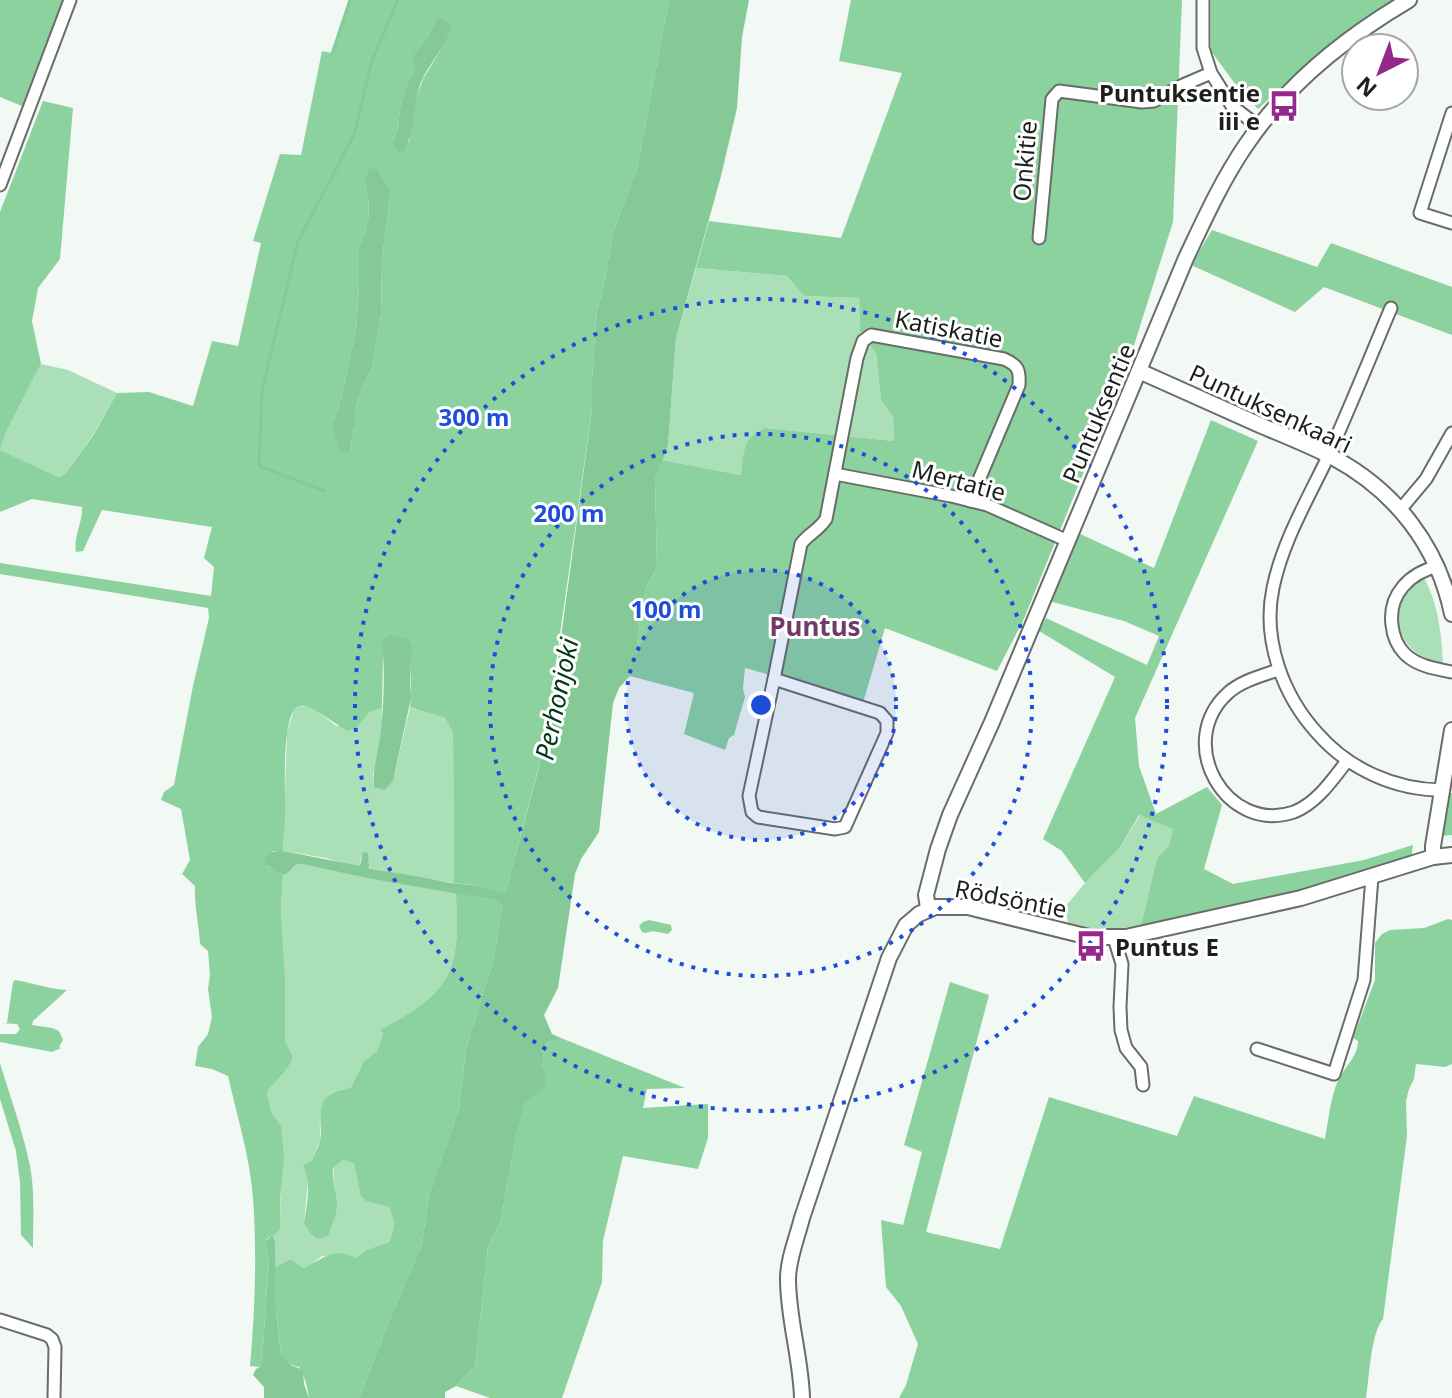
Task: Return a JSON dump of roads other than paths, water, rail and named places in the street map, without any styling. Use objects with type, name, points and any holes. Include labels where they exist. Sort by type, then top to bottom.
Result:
[{"type":"street","points":[[0,185],[70,0]]},
{"type":"street","points":[[1203,0],[1203,48],[1211,73],[1232,106],[1259,127]]},
{"type":"street","name":"Puntuksentie","points":[[928,908],[926,895],[950,815],[1186,258],[1215,197],[1259,127],[1309,73],[1352,36],[1409,0]]},
{"type":"street","name":"Onkitie","points":[[1039,238],[1052,99],[1059,91],[1154,101],[1211,73]]},
{"type":"street","points":[[1452,113],[1420,213],[1452,223]]},
{"type":"street","points":[[1391,308],[1285,549],[1272,590],[1272,630],[1278,670],[1291,696],[1308,723],[1333,750],[1382,779],[1442,790]]},
{"type":"street","name":"Katiskatie","points":[[835,474],[857,358],[863,341],[871,335],[1004,359],[1016,364],[1020,371],[1019,385],[970,501]]},
{"type":"street","name":"Puntuksenkaari","points":[[1139,371],[1328,455],[1365,478],[1400,510],[1445,564],[1452,614]]},
{"type":"street","points":[[1400,510],[1426,479],[1452,433]]},
{"type":"street","points":[[774,679],[880,713],[887,721],[887,733],[845,827],[835,829],[758,817],[752,812],[749,796],[801,544],[819,530],[826,519],[835,474]]},
{"type":"street","name":"Mertatie","points":[[835,474],[987,505],[1068,541]]},
{"type":"street","points":[[1445,564],[1416,574],[1393,601],[1391,611],[1394,635],[1405,654],[1421,664],[1452,672]]},
{"type":"street","points":[[1278,670],[1231,690],[1209,721],[1204,750],[1215,781],[1242,807],[1269,815],[1283,814],[1296,811],[1318,795],[1347,761]]},
{"type":"street","points":[[1433,857],[1452,732]]},
{"type":"street","name":"Rödsöntie","points":[[802,1398],[802,1379],[789,1297],[791,1260],[802,1218],[889,958],[912,918],[928,908],[968,907],[1089,937],[1126,937],[1301,898],[1433,857],[1452,855]]},
{"type":"street","points":[[1257,1049],[1334,1074],[1364,980],[1372,877]]},
{"type":"street","points":[[1114,938],[1122,964],[1121,1030],[1126,1048],[1141,1067],[1143,1085]]},
{"type":"street","points":[[0,1320],[52,1339],[55,1347],[54,1398]]},
{"type":"water","name":"Perhonjoki","points":[[669,0],[749,0],[742,37],[737,108],[676,338],[668,445],[655,480],[657,567],[648,583],[641,607],[636,657],[630,676],[619,688],[613,703],[599,832],[575,874],[558,988],[544,1015],[552,1034],[561,1038],[548,1042],[542,1050],[542,1067],[546,1076],[544,1088],[525,1102],[501,1220],[488,1247],[475,1366],[456,1386],[445,1392],[445,1398],[359,1398],[422,1244],[429,1195],[459,1108],[466,1049],[494,957],[502,907],[494,900],[302,864],[295,865],[284,875],[264,862],[271,852],[283,851],[360,866],[363,852],[368,853],[371,869],[480,886],[503,894],[506,891],[539,767],[558,659],[592,410],[597,310],[613,232],[637,168]]},
{"type":"water","points":[[439,18],[451,26],[421,82],[411,135],[404,151],[399,152],[393,141],[409,79],[415,71],[413,58]]},
{"type":"water","points":[[368,170],[378,170],[391,191],[382,259],[381,315],[372,368],[362,387],[354,415],[350,451],[344,454],[334,433],[334,421],[356,329],[359,246],[369,214],[365,183]]},
{"type":"water","points":[[390,635],[408,639],[412,648],[411,698],[393,781],[384,790],[374,787],[374,780],[383,708],[382,641]]},
{"type":"water","points":[[270,1237],[275,1243],[276,1312],[281,1354],[291,1365],[303,1370],[309,1398],[264,1398],[264,1387],[253,1375],[262,1360],[269,1260],[265,1243]]},
{"type":"waterway","points":[[332,54],[350,0]]},
{"type":"waterway","points":[[325,491],[259,466],[262,391],[298,241],[354,135],[372,61],[398,0]]},
{"type":"place","name":"Puntuksentie iii e","points":[[1284,106]]},
{"type":"place","name":"Puntus E","points":[[1091,946]]},
{"type":"district","name":"Puntus","points":[[815,626]]}]
